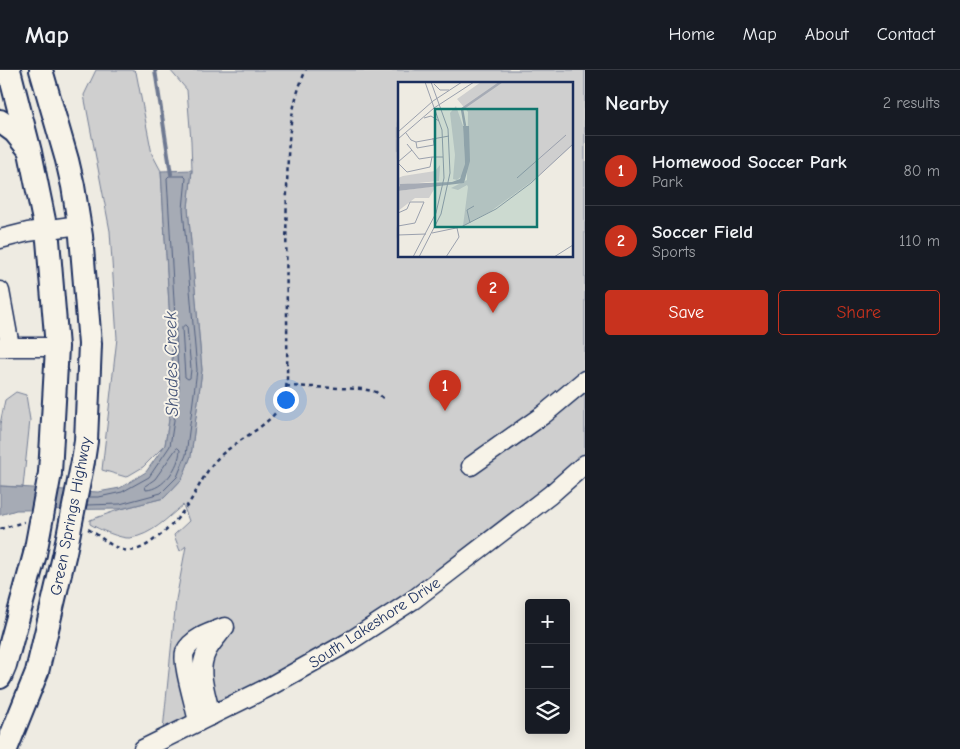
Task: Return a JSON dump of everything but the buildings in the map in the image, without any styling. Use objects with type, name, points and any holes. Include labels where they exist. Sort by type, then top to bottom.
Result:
[{"type":"main road","name":"Green Springs Highway","points":[[0,677],[5,666],[35,554],[50,473],[57,347],[47,235],[30,152],[9,70]]},
{"type":"main road","name":"Green Springs Highway","points":[[6,749],[37,672],[65,552],[86,441],[90,344],[80,231],[69,168],[42,70]]},
{"type":"main road","points":[[52,108],[53,70]]},
{"type":"main road","points":[[0,121],[15,132],[30,152]]},
{"type":"street","points":[[0,239],[80,231]]},
{"type":"street","points":[[0,291],[5,346],[57,347]]},
{"type":"street","points":[[471,466],[542,415],[585,380]]},
{"type":"street","name":"South Lakeshore Drive","points":[[143,749],[266,688],[339,647],[413,600],[550,495],[585,464]]},
{"type":"path","points":[[86,527],[117,548],[129,550],[142,548],[160,536],[173,524],[220,456],[274,413],[284,399],[286,386],[286,205],[289,134],[294,101],[306,70]]},
{"type":"path","points":[[286,386],[363,389],[376,392],[383,398]]},
{"type":"path","points":[[0,529],[27,521]]},
{"type":"shaded area","points":[[96,70],[134,70],[136,72],[152,154],[161,171],[174,388],[165,445],[143,467],[126,477],[102,470],[117,338],[110,231],[84,95]]},
{"type":"shaded area","points":[[170,70],[585,70],[585,464],[428,589],[162,740],[176,600],[186,546],[180,551],[174,535],[189,521],[183,505],[152,530],[130,538],[104,531],[90,524],[90,520],[121,509],[164,498],[182,479],[191,456],[202,370],[188,208],[192,170],[187,90]]},
{"type":"shaded area","points":[[16,392],[26,395],[30,420],[23,487],[0,486],[0,424],[5,400]]},
{"type":"water","points":[[192,170],[188,208],[202,370],[191,456],[182,479],[164,498],[121,509],[16,510],[0,515],[0,486],[98,492],[120,488],[146,472],[165,445],[174,388],[161,171]]},
{"type":"waterway","name":"Shades Creek","points":[[155,70],[171,174]]},
{"type":"place","name":"Soccer Field","points":[[493,313]]},
{"type":"place","name":"Homewood Soccer Park","points":[[445,411]]}]
